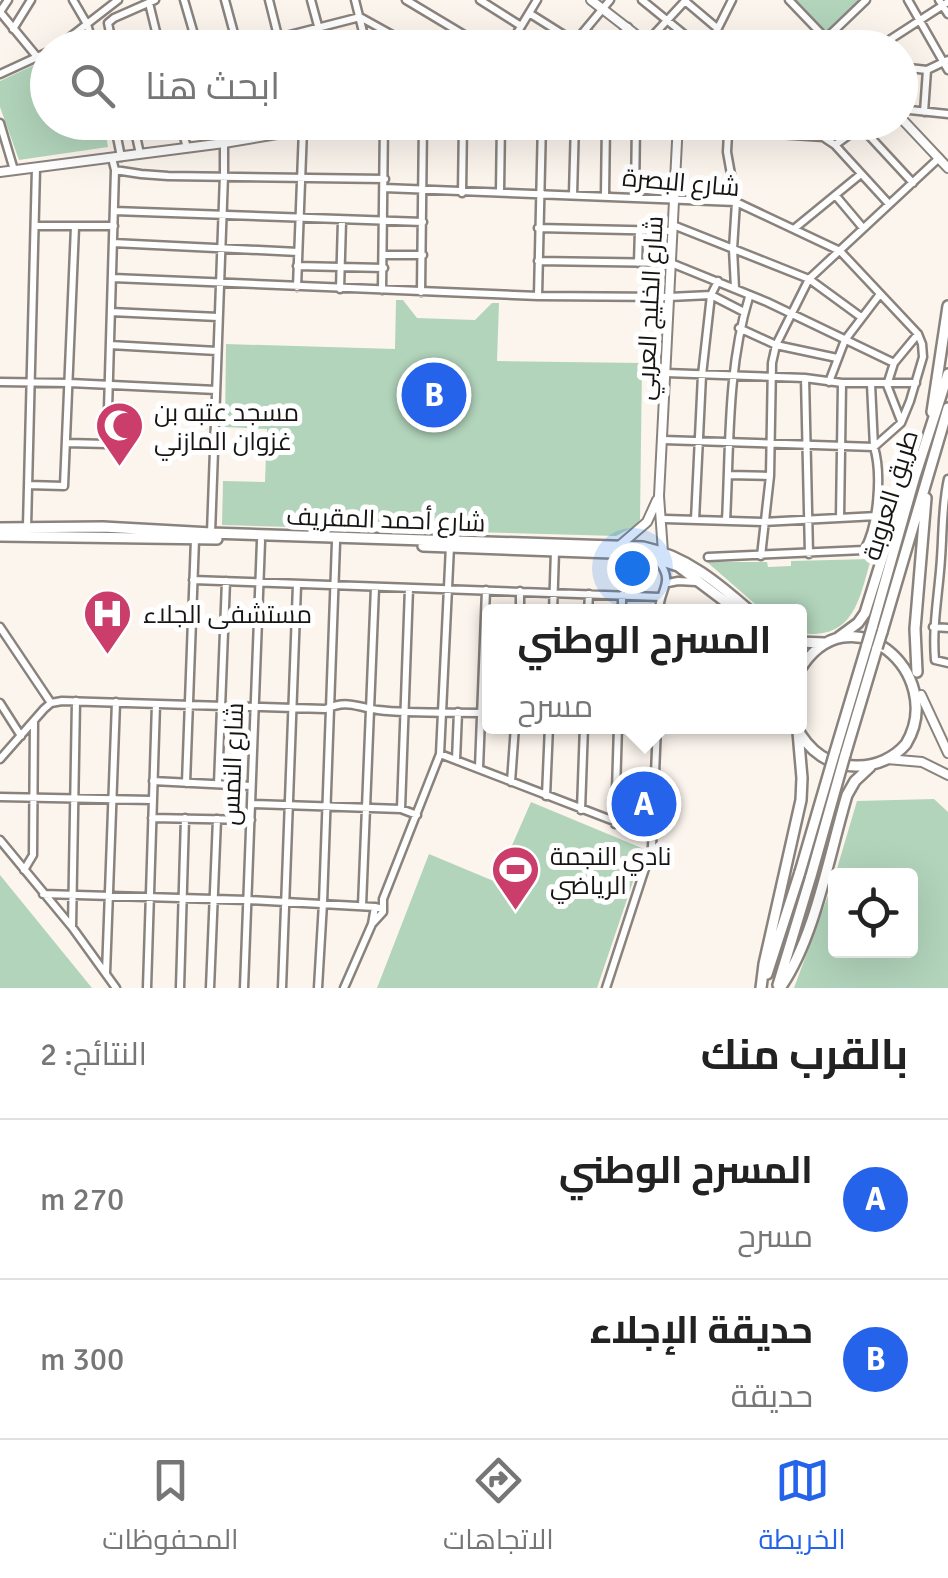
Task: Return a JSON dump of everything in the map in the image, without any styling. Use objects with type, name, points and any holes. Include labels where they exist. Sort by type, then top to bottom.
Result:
[{"type":"highway","points":[[930,452],[948,306]]},
{"type":"highway","name":"طريق العروبة","points":[[877,630],[928,477],[948,374]]},
{"type":"highway","name":"طريق العروبة","points":[[877,630],[916,476],[948,408]]},
{"type":"highway","points":[[930,452],[948,430]]},
{"type":"highway","points":[[807,660],[858,623],[865,613],[900,501],[916,476]]},
{"type":"highway","points":[[801,734],[808,746],[833,762],[853,766],[887,759],[914,732],[922,708],[915,629],[928,477]]},
{"type":"highway","name":"شارع أحمد المقريف","points":[[0,532],[27,527],[261,541],[619,546],[693,566],[742,604]]},
{"type":"highway","name":"شارع أحمد المقريف","points":[[0,532],[212,533],[659,554],[729,604]]},
{"type":"highway","points":[[761,988],[840,754],[877,630]]},
{"type":"highway","points":[[807,642],[857,636],[880,640],[907,660],[918,680]]},
{"type":"highway","points":[[761,988],[801,800],[798,734]]},
{"type":"highway","points":[[778,988],[811,876],[840,754]]},
{"type":"highway","points":[[778,988],[793,966],[806,931],[847,796],[855,781],[873,764]]},
{"type":"main road","points":[[591,0],[632,30]]},
{"type":"main road","points":[[918,135],[948,168]]},
{"type":"main road","points":[[0,172],[240,140]]},
{"type":"main road","name":"شارع الخليج العربي","points":[[659,554],[677,140]]},
{"type":"main road","points":[[619,546],[646,522],[659,496]]},
{"type":"main road","points":[[922,695],[948,752]]},
{"type":"main road","points":[[887,759],[922,762],[948,775]]},
{"type":"street","points":[[8,0],[0,12],[30,48]]},
{"type":"street","points":[[14,28],[31,0]]},
{"type":"street","points":[[73,0],[89,30]]},
{"type":"street","points":[[79,30],[108,3],[118,0]]},
{"type":"street","points":[[184,0],[193,30]]},
{"type":"street","points":[[225,0],[233,30]]},
{"type":"street","points":[[269,0],[277,30]]},
{"type":"street","points":[[311,0],[319,30]]},
{"type":"street","points":[[355,0],[363,30]]},
{"type":"street","points":[[406,0],[456,30]]},
{"type":"street","points":[[480,0],[491,3],[522,26]]},
{"type":"street","points":[[519,30],[537,0]]},
{"type":"street","points":[[585,30],[610,0]]},
{"type":"street","points":[[642,0],[680,30]]},
{"type":"street","points":[[660,30],[685,0],[718,28],[728,2]]},
{"type":"street","points":[[789,0],[818,30]]},
{"type":"street","points":[[834,30],[866,0]]},
{"type":"street","points":[[908,0],[947,65],[918,69]]},
{"type":"street","points":[[109,30],[108,23],[114,18],[152,2],[157,30]]},
{"type":"street","points":[[904,30],[943,2],[948,14]]},
{"type":"street","points":[[529,13],[552,30]]},
{"type":"street","points":[[302,30],[360,17],[382,30]]},
{"type":"street","points":[[625,30],[628,27]]},
{"type":"street","points":[[0,74],[30,61]]},
{"type":"street","points":[[924,112],[927,70]]},
{"type":"street","points":[[918,111],[948,114]]},
{"type":"street","points":[[0,123],[14,170]]},
{"type":"street","points":[[68,443],[106,444],[115,140]]},
{"type":"street","points":[[137,140],[140,154]]},
{"type":"street","points":[[185,140],[187,148]]},
{"type":"street","points":[[212,533],[223,140]]},
{"type":"street","points":[[296,287],[301,140]]},
{"type":"street","points":[[382,290],[384,140]]},
{"type":"street","points":[[421,292],[424,140]]},
{"type":"street","points":[[462,192],[463,140]]},
{"type":"street","points":[[500,192],[501,140]]},
{"type":"street","points":[[538,296],[542,140]]},
{"type":"street","points":[[573,195],[575,140]]},
{"type":"street","points":[[604,195],[606,140]]},
{"type":"street","points":[[635,196],[636,140]]},
{"type":"street","points":[[728,140],[736,202],[734,288]]},
{"type":"street","points":[[828,140],[889,204]]},
{"type":"street","points":[[835,145],[842,140]]},
{"type":"street","points":[[873,140],[914,183]]},
{"type":"street","points":[[760,556],[770,476],[771,378],[776,345],[790,314],[809,279],[940,158]]},
{"type":"street","points":[[27,527],[36,168]]},
{"type":"street","name":"شارع البصرة","points":[[115,170],[154,175],[300,178],[462,192],[736,202],[840,251],[918,334],[923,356],[916,384]]},
{"type":"street","points":[[795,228],[861,174]]},
{"type":"street","points":[[836,196],[863,228]]},
{"type":"street","points":[[114,211],[423,222]]},
{"type":"street","points":[[340,289],[342,221]]},
{"type":"street","points":[[35,226],[114,226]]},
{"type":"street","points":[[28,485],[64,486],[74,227]]},
{"type":"street","points":[[538,228],[672,228],[809,279],[861,317]]},
{"type":"street","points":[[638,263],[639,230]]},
{"type":"street","points":[[113,244],[298,252]]},
{"type":"street","points":[[384,255],[422,255]]},
{"type":"street","points":[[538,261],[670,263],[734,288],[894,364]]},
{"type":"street","points":[[297,266],[384,268]]},
{"type":"street","points":[[112,278],[538,296],[712,295],[744,312]]},
{"type":"street","points":[[695,520],[702,374],[712,295],[718,281]]},
{"type":"street","points":[[829,382],[845,340],[880,294]]},
{"type":"street","points":[[726,521],[732,377],[739,328],[749,297]]},
{"type":"street","points":[[111,312],[218,317]]},
{"type":"street","points":[[739,328],[776,345],[837,358]]},
{"type":"street","points":[[901,422],[886,384],[894,364],[918,334]]},
{"type":"street","points":[[110,344],[217,351]]},
{"type":"street","points":[[662,440],[874,447],[901,422],[916,384],[666,373]]},
{"type":"street","points":[[805,378],[809,554]]},
{"type":"street","points":[[0,382],[216,390]]},
{"type":"street","points":[[840,518],[842,383]]},
{"type":"street","points":[[708,556],[864,550],[876,516],[877,457],[871,384]]},
{"type":"street","points":[[728,475],[770,476]]},
{"type":"street","points":[[948,479],[945,555],[933,627],[935,660],[948,662]]},
{"type":"street","points":[[665,519],[763,522],[876,516]]},
{"type":"street","points":[[186,783],[194,538]]},
{"type":"street","name":"شارع النمس","points":[[244,988],[261,541]]},
{"type":"street","points":[[318,988],[336,542]]},
{"type":"street","points":[[373,910],[383,899],[440,754],[450,544]]},
{"type":"street","points":[[553,604],[555,551]]},
{"type":"street","points":[[659,554],[668,584]]},
{"type":"street","points":[[193,580],[660,597]]},
{"type":"street","points":[[660,604],[668,584],[685,580],[704,584]]},
{"type":"street","points":[[218,784],[226,581]]},
{"type":"street","points":[[282,988],[297,584]]},
{"type":"street","points":[[344,988],[372,924],[366,807],[375,587]]},
{"type":"street","points":[[400,809],[408,588]]},
{"type":"street","points":[[486,590],[486,604]]},
{"type":"street","points":[[520,592],[520,604]]},
{"type":"street","points":[[588,604],[589,594]]},
{"type":"street","points":[[622,595],[622,604]]},
{"type":"street","points":[[937,595],[948,596]]},
{"type":"street","points":[[0,627],[51,703]]},
{"type":"street","points":[[933,627],[948,628]]},
{"type":"street","points":[[72,928],[76,701]]},
{"type":"street","points":[[106,974],[116,702]]},
{"type":"street","points":[[0,703],[22,736]]},
{"type":"street","points":[[0,759],[51,703],[292,707],[362,704],[370,708],[482,713]]},
{"type":"street","points":[[147,988],[156,704]]},
{"type":"street","points":[[456,760],[458,712]]},
{"type":"street","points":[[24,870],[33,855],[34,720]]},
{"type":"street","points":[[480,768],[483,734]]},
{"type":"street","points":[[512,782],[515,734]]},
{"type":"street","points":[[546,796],[549,734]]},
{"type":"street","points":[[581,810],[583,734]]},
{"type":"street","points":[[615,824],[618,734]]},
{"type":"street","points":[[606,988],[644,877],[653,836],[657,734]]},
{"type":"street","points":[[440,754],[653,836]]},
{"type":"street","points":[[153,781],[252,786]]},
{"type":"street","points":[[0,797],[152,800]]},
{"type":"street","points":[[251,804],[400,809],[417,814]]},
{"type":"street","points":[[152,818],[250,820]]},
{"type":"street","points":[[180,988],[185,818]]},
{"type":"street","points":[[210,988],[217,819]]},
{"type":"street","points":[[0,840],[116,988]]},
{"type":"street","points":[[43,894],[285,901],[373,910]]},
{"type":"green space","points":[[790,0],[866,0],[835,30],[819,30]]},
{"type":"green space","points":[[30,67],[30,140],[107,140],[108,147],[19,160],[0,107],[0,81]]},
{"type":"green space","points":[[396,300],[403,300],[417,318],[475,320],[492,303],[499,303],[497,361],[642,363],[640,520],[616,536],[222,525],[223,481],[265,482],[267,429],[225,427],[226,344],[395,349]]},
{"type":"green space","points":[[871,559],[857,603],[843,624],[832,631],[807,633],[807,604],[755,604],[707,562],[767,562],[768,567],[791,566],[791,561]]},
{"type":"green space","points":[[934,799],[948,812],[948,988],[794,988],[828,896],[828,958],[918,958],[918,868],[837,868],[857,801]]},
{"type":"green space","name":"نادي النجمة الرياضي","points":[[531,802],[644,849],[597,988],[377,988],[429,854],[496,882]]},
{"type":"green space","points":[[0,875],[92,988],[0,988]]},
{"type":"place","name":"حديقة الإجلاء","points":[[434,395]]},
{"type":"place","name":"مسجد عتبه بن غزوان المازني","points":[[119,468]]},
{"type":"place","name":"مستشفى الجلاء","points":[[108,656]]},
{"type":"place","name":"المسرح الوطني","points":[[644,804]]},
{"type":"place","name":"نادي النجمة الرياضي","points":[[515,912]]}]
